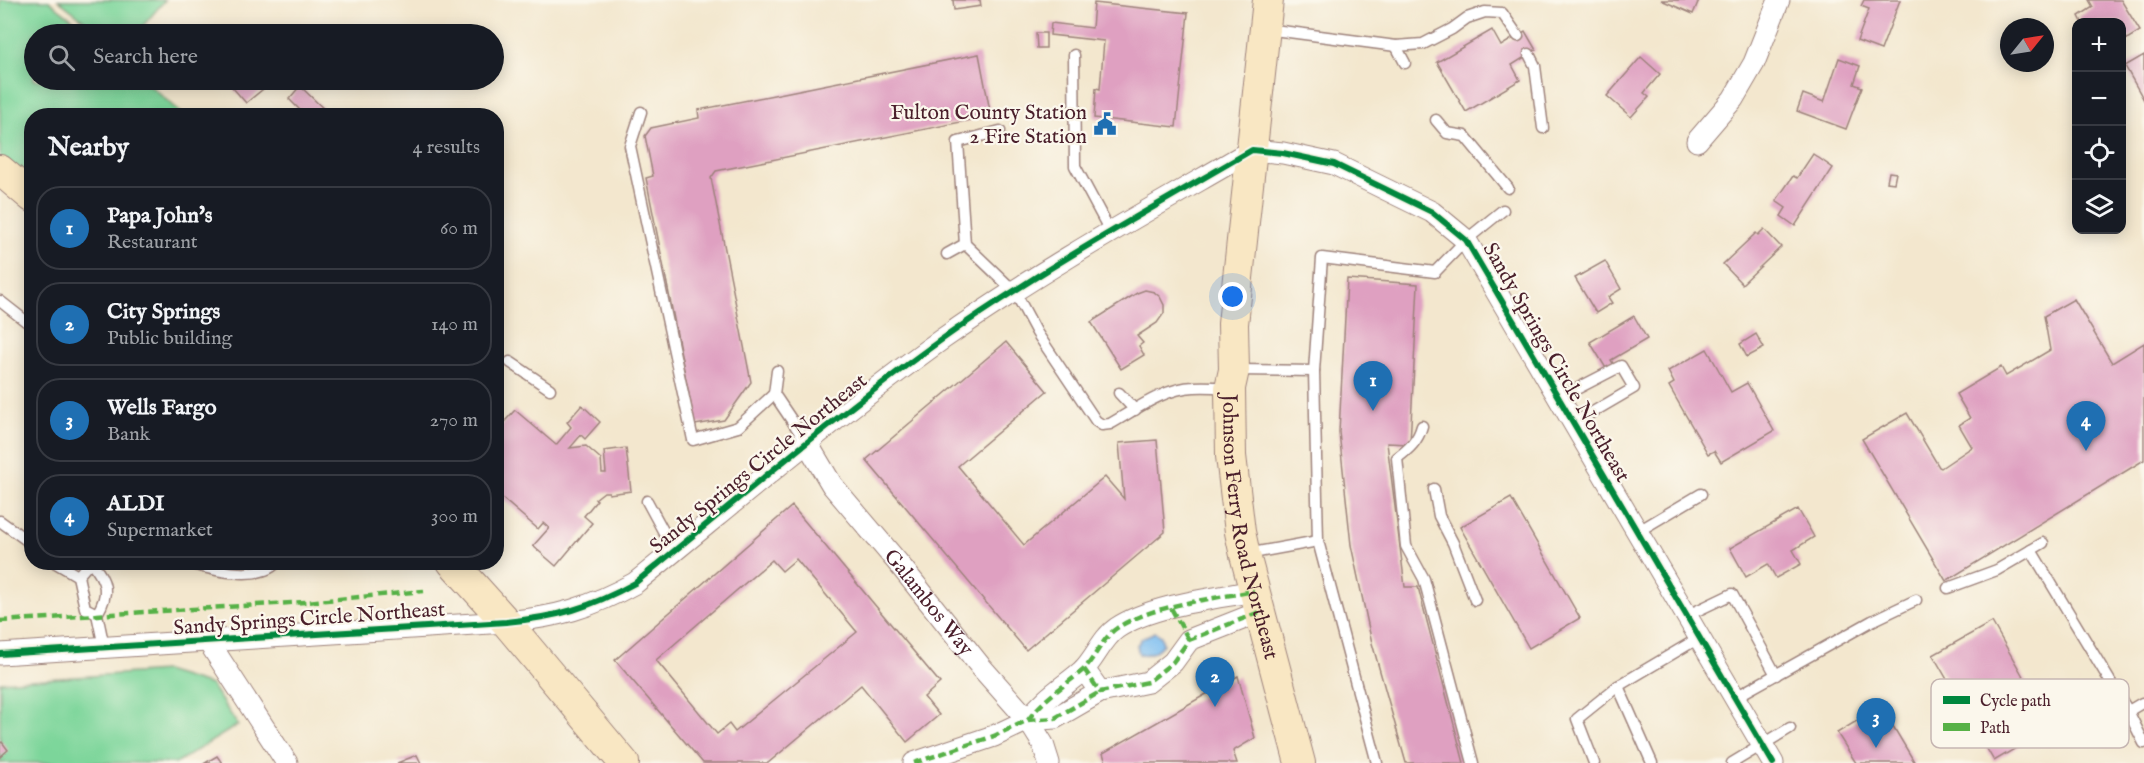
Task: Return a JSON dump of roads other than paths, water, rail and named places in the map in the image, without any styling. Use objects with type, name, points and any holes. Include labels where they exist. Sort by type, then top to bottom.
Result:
[{"type":"street","name":"Johnson Ferry Road Northeast","points":[[1268,0],[1233,324],[1231,456],[1245,555],[1300,763]]},
{"type":"street","points":[[1697,141],[1733,99],[1754,63],[1779,0]]},
{"type":"street","name":"Sandy Springs Circle Northeast","points":[[0,654],[506,622],[538,619],[572,612],[605,600],[635,583],[807,443],[943,339],[1015,292],[1252,150],[1283,153],[1334,164],[1432,212],[1466,240],[1768,754]]},
{"type":"street","points":[[0,170],[24,190]]},
{"type":"street","name":"Galambos Way","points":[[807,443],[832,485],[981,667],[1028,720],[1043,744],[1049,763]]},
{"type":"street","points":[[459,570],[506,622],[624,763]]},
{"type":"street","points":[[1028,720],[1038,705],[1084,669],[1115,629],[1150,613],[1171,608],[1257,602]]},
{"type":"street","points":[[914,763],[994,736],[1028,720],[1055,718],[1100,693],[1148,682],[1173,662],[1189,640],[1257,602]]},
{"type":"street","points":[[1171,608],[1189,640]]},
{"type":"street","points":[[208,641],[287,763]]},
{"type":"street","points":[[1084,669],[1100,693]]},
{"type":"lane","points":[[1265,29],[1396,46],[1423,44],[1452,29],[1467,18],[1485,12],[1502,13],[1518,36]]},
{"type":"lane","points":[[1396,46],[1405,63]]},
{"type":"lane","points":[[1529,54],[1535,66],[1543,128]]},
{"type":"lane","points":[[1074,55],[1075,165],[1111,234]]},
{"type":"lane","points":[[641,112],[630,146],[693,440],[738,428],[774,394],[777,371]]},
{"type":"lane","points":[[1436,120],[1447,133],[1465,136],[1508,188]]},
{"type":"lane","points":[[1000,132],[958,142],[965,244],[1015,292],[1037,333],[1096,420],[1102,425],[1110,424],[1173,390],[1232,379],[1314,371]]},
{"type":"lane","points":[[1377,763],[1318,541],[1314,371],[1322,258],[1435,272],[1466,240],[1503,210]]},
{"type":"lane","points":[[947,254],[965,244]]},
{"type":"lane","points":[[0,301],[24,320]]},
{"type":"lane","points":[[510,362],[550,389]]},
{"type":"lane","points":[[1559,398],[1621,366],[1634,388],[1574,423]]},
{"type":"lane","points":[[1119,393],[1135,410]]},
{"type":"lane","points":[[774,394],[807,443]]},
{"type":"lane","points":[[1422,426],[1420,436],[1397,458],[1406,546],[1424,579],[1473,763]]},
{"type":"lane","points":[[1434,489],[1439,516],[1453,543],[1475,600]]},
{"type":"lane","points":[[1637,532],[1701,494]]},
{"type":"lane","points":[[647,501],[674,551]]},
{"type":"lane","points":[[0,521],[24,538]]},
{"type":"lane","points":[[1245,555],[1318,541]]},
{"type":"lane","points":[[1948,588],[1997,570],[2043,543]]},
{"type":"lane","points":[[2031,550],[2109,679]]},
{"type":"lane","points":[[68,570],[78,576],[85,609],[97,614]]},
{"type":"lane","points":[[78,576],[85,570]]},
{"type":"lane","points":[[99,570],[103,576],[106,600],[97,614],[104,647]]},
{"type":"lane","points":[[224,570],[249,575],[263,570]]},
{"type":"lane","points":[[1686,616],[1732,594],[1776,675]]},
{"type":"lane","points":[[1734,698],[1872,621],[1916,600]]},
{"type":"lane","points":[[1594,763],[1577,719],[1618,686],[1645,677],[1699,638]]},
{"type":"lane","points":[[1618,686],[1652,763]]},
{"type":"lane","points":[[2129,710],[2142,703]]},
{"type":"lane","points":[[2129,713],[2144,743]]},
{"type":"lane","points":[[1732,763],[1768,754],[1790,728]]},
{"type":"water","points":[[1155,632],[1161,636],[1163,644],[1152,652],[1139,654],[1137,645],[1142,638]]},
{"type":"place","name":"Fulton County Station 2 Fire Station","points":[[1105,124]]},
{"type":"place","name":"Papa John's","points":[[1373,411]]},
{"type":"place","name":"ALDI","points":[[2086,451]]},
{"type":"place","name":"City Springs","points":[[1215,707]]},
{"type":"place","name":"Wells Fargo","points":[[1876,748]]}]
